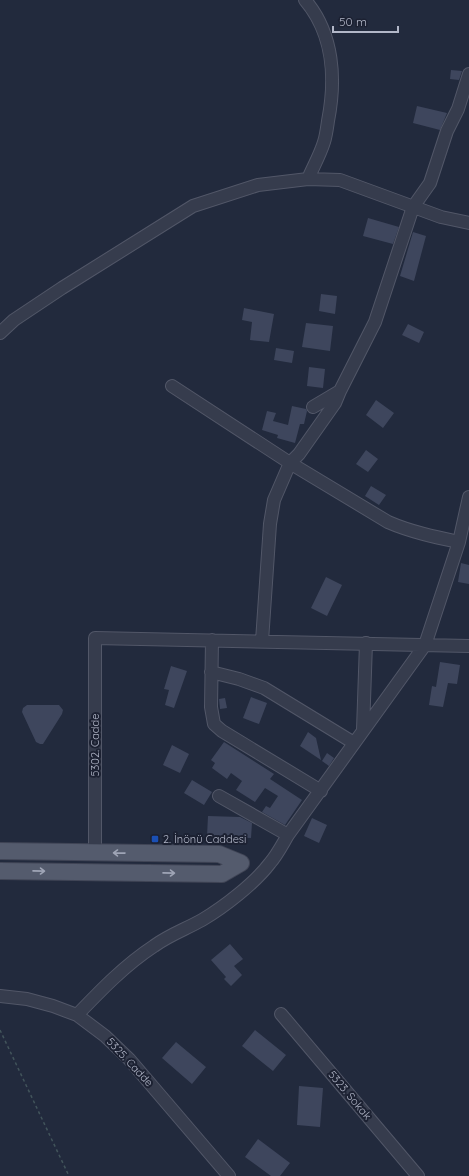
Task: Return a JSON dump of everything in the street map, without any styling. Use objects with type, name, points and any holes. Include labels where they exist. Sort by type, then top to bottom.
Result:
[{"type":"main road","points":[[0,851],[219,854],[241,863],[222,874],[0,871]]},
{"type":"main road","points":[[96,852],[96,872]]},
{"type":"street","points":[[305,0],[310,5],[324,30],[332,60],[332,100],[324,142],[308,179]]},
{"type":"street","points":[[262,641],[271,512],[279,486],[290,463],[299,454],[335,403],[375,322],[413,207],[430,183],[447,131],[458,109],[469,74]]},
{"type":"street","points":[[0,332],[14,320],[62,288],[193,206],[258,185],[308,179],[340,180],[441,217],[469,223]]},
{"type":"street","points":[[172,386],[290,463],[388,522],[428,535],[459,542]]},
{"type":"street","points":[[313,407],[340,391]]},
{"type":"street","points":[[77,1015],[102,988],[131,963],[154,946],[216,911],[250,884],[270,864],[288,835],[425,645],[459,542],[469,497]]},
{"type":"street","name":"5302. Cadde","points":[[96,852],[94,638],[212,640]]},
{"type":"street","points":[[321,791],[218,728],[214,724],[211,707],[212,640],[366,642],[469,646]]},
{"type":"street","points":[[363,730],[366,642]]},
{"type":"street","points":[[211,672],[239,679],[264,688],[354,743]]},
{"type":"street","points":[[219,796],[288,835]]},
{"type":"street","name":"5325. Cadde","points":[[0,996],[28,999],[77,1015],[105,1036],[129,1059],[229,1176]]},
{"type":"street","name":"5323. Sokak","points":[[281,1014],[418,1176]]},
{"type":"path","points":[[0,1030],[69,1176]]},
{"type":"building","points":[[451,70],[462,71],[459,80],[450,79]]},
{"type":"building","points":[[417,106],[447,113],[440,130],[413,123]]},
{"type":"building","points":[[368,218],[399,227],[393,244],[363,236]]},
{"type":"building","points":[[413,232],[426,236],[414,281],[400,276]]},
{"type":"building","points":[[321,294],[337,296],[335,314],[319,311]]},
{"type":"building","points":[[244,308],[274,314],[269,342],[250,340],[252,322],[242,320]]},
{"type":"building","points":[[306,323],[333,326],[330,351],[302,347]]},
{"type":"building","points":[[408,324],[424,332],[419,343],[402,335]]},
{"type":"building","points":[[276,348],[294,351],[292,363],[274,360]]},
{"type":"building","points":[[309,367],[325,369],[323,388],[307,386]]},
{"type":"building","points":[[376,400],[394,413],[383,428],[366,415]]},
{"type":"building","points":[[292,406],[306,409],[307,411],[304,424],[300,424],[295,443],[277,438],[278,435],[262,430],[267,411],[276,413],[273,421],[288,425]]},
{"type":"building","points":[[366,450],[378,459],[368,472],[356,464]]},
{"type":"building","points":[[371,486],[386,495],[379,505],[365,496]]},
{"type":"building","points":[[461,563],[469,565],[469,584],[458,582]]},
{"type":"building","points":[[326,577],[342,585],[327,616],[311,608]]},
{"type":"building","points":[[440,662],[460,665],[457,684],[448,683],[443,707],[429,705],[432,686],[436,687]]},
{"type":"building","points":[[171,666],[187,671],[174,708],[165,705],[169,690],[164,689]]},
{"type":"building","points":[[251,697],[267,703],[259,724],[243,718]]},
{"type":"building","points":[[225,698],[227,708],[220,709],[219,699]]},
{"type":"building","points":[[27,705],[59,705],[63,710],[43,744],[36,742],[22,712],[23,708]]},
{"type":"building","points":[[308,732],[316,738],[321,760],[300,746]]},
{"type":"building","points":[[224,742],[274,774],[270,779],[302,800],[285,825],[262,812],[266,806],[270,808],[278,796],[265,788],[255,802],[236,790],[242,781],[231,773],[227,779],[212,768],[215,763],[211,760]]},
{"type":"building","points":[[172,745],[189,754],[180,773],[163,765]]},
{"type":"building","points":[[327,753],[334,758],[329,766],[322,761]]},
{"type":"building","points":[[192,780],[212,792],[204,805],[184,793]]},
{"type":"building","points":[[208,816],[240,817],[252,823],[251,838],[207,836]]},
{"type":"building","points":[[312,818],[327,825],[319,843],[304,836]]},
{"type":"building","points":[[230,944],[243,959],[234,966],[242,975],[231,986],[224,979],[226,977],[211,960]]},
{"type":"building","points":[[255,1030],[286,1055],[273,1071],[242,1046]]},
{"type":"building","points":[[176,1042],[206,1067],[192,1084],[162,1058]]},
{"type":"building","points":[[299,1086],[323,1088],[320,1127],[297,1125]]},
{"type":"building","points":[[258,1139],[290,1163],[280,1176],[271,1176],[245,1157]]},
{"type":"place","name":"2. İnönü Caddesi","points":[[155,839]]}]
